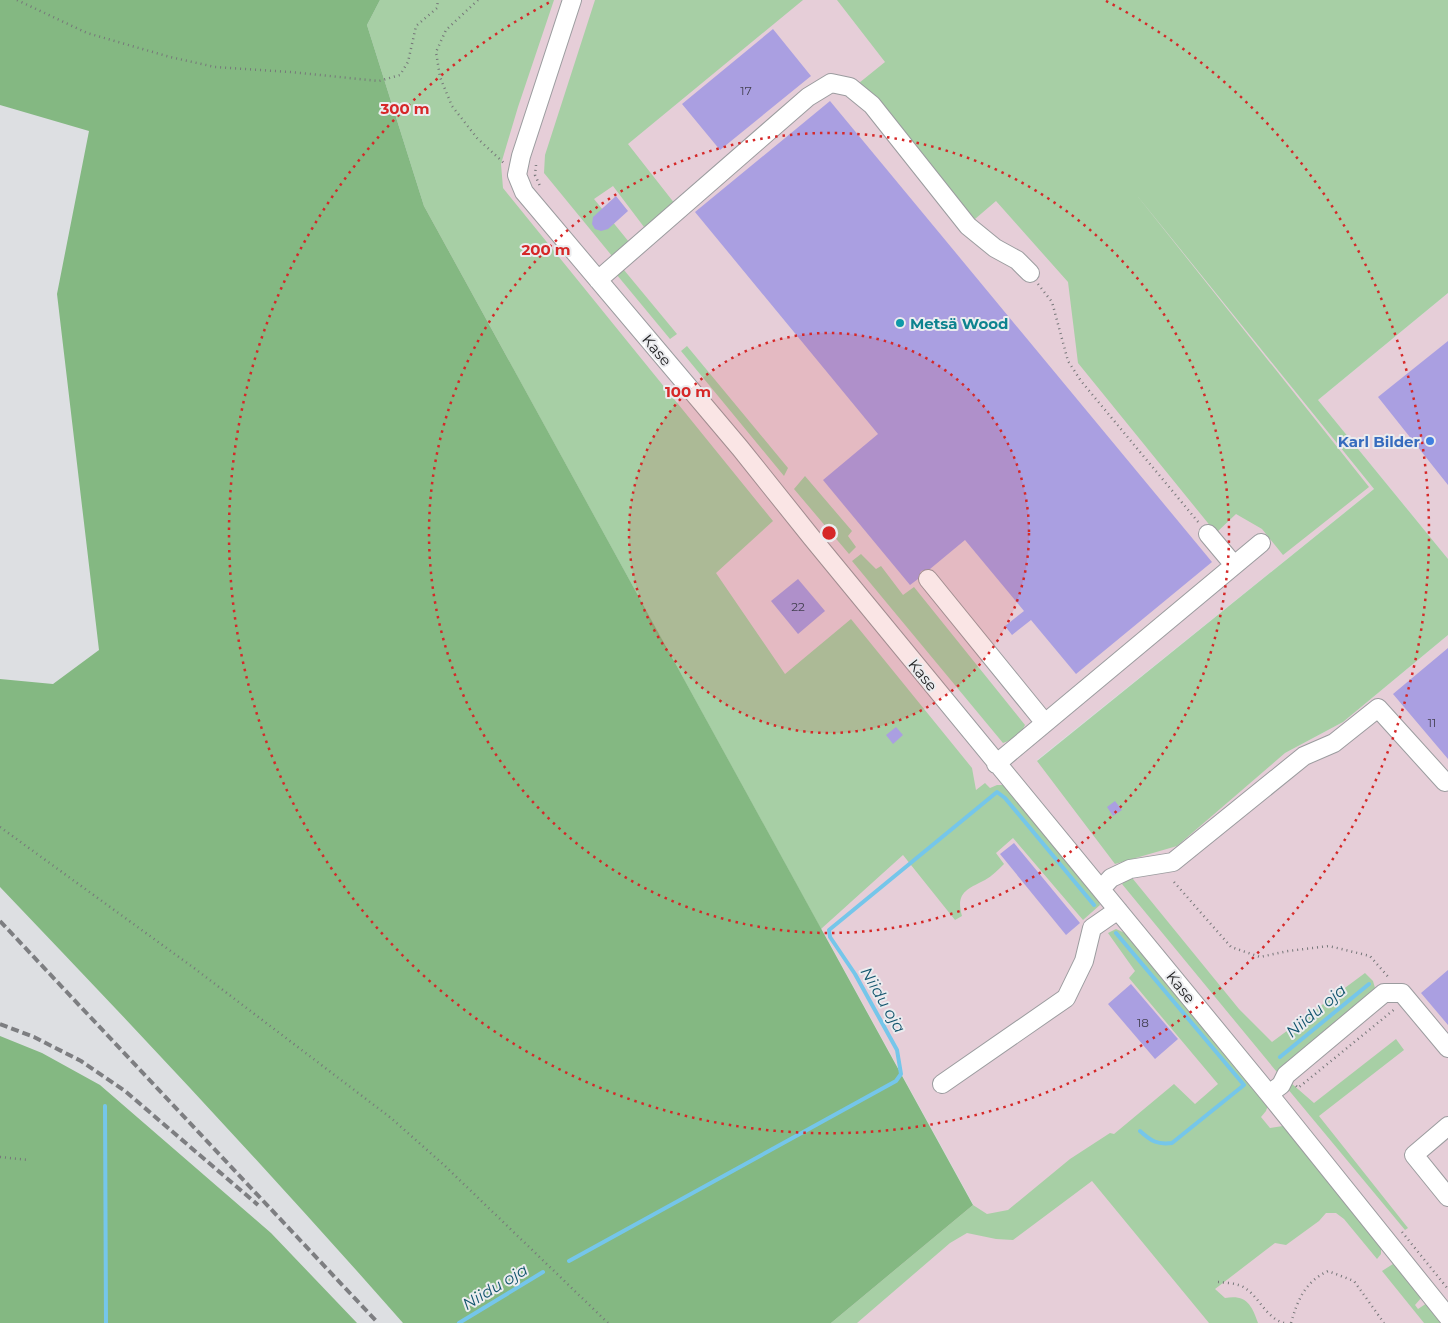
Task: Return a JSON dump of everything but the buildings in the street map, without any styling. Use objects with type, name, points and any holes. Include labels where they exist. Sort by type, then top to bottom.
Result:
[{"type":"street","points":[[517,175],[521,156],[572,0]]},
{"type":"street","points":[[598,280],[808,97],[831,83],[850,87],[872,106],[968,226],[995,248],[1017,260],[1030,272]]},
{"type":"street","name":"Kase","points":[[517,175],[524,192],[740,448],[996,764],[1118,910],[1275,1089],[1448,1317]]},
{"type":"street","points":[[1208,534],[1234,565]]},
{"type":"street","points":[[996,764],[1261,543]]},
{"type":"street","points":[[928,579],[1045,723]]},
{"type":"street","points":[[1101,889],[1111,878],[1130,869],[1173,862],[1304,756],[1334,743],[1378,708],[1447,780]]},
{"type":"street","points":[[942,1084],[1066,998],[1084,961],[1092,928],[1118,910]]},
{"type":"street","points":[[1275,1089],[1286,1075],[1384,992],[1402,998],[1448,1048]]},
{"type":"street","points":[[1448,1126],[1414,1155],[1448,1197]]},
{"type":"path","points":[[18,0],[87,33],[215,68],[290,72],[379,81],[400,75],[408,62],[416,26],[437,8],[438,0]]},
{"type":"path","points":[[478,0],[446,30],[436,52],[440,77],[452,106],[472,132],[517,175]]},
{"type":"path","points":[[537,161],[535,175],[545,191]]},
{"type":"path","points":[[1030,272],[1052,302],[1068,361],[1081,381],[1208,534]]},
{"type":"path","points":[[0,827],[194,968],[391,1118],[444,1165],[608,1323]]},
{"type":"path","points":[[1174,882],[1231,947],[1260,957],[1288,950],[1329,946],[1370,956],[1402,998],[1298,1088],[1292,1081],[1284,1088],[1275,1089]]},
{"type":"path","points":[[0,1157],[29,1160]]},
{"type":"path","points":[[1402,1232],[1448,1289]]},
{"type":"path","points":[[1291,1323],[1305,1288],[1316,1277],[1328,1270],[1354,1281],[1384,1323]]},
{"type":"path","points":[[1218,1282],[1245,1288],[1276,1321],[1284,1323]]},
{"type":"shaded area","points":[[380,0],[979,0],[1374,489],[1037,760],[1285,753],[1343,722],[1448,635],[1448,1323],[831,1323],[973,1204],[424,206]]},
{"type":"shaded area","points":[[1448,293],[1448,559],[1318,400]]},
{"type":"green space","points":[[0,0],[380,0],[367,25],[424,206],[973,1205],[831,1323],[403,1323],[204,1103],[0,887],[0,679],[53,684],[99,650],[57,294],[89,131],[0,105]]},
{"type":"green space","points":[[380,0],[554,0],[501,164],[503,188],[773,521],[716,573],[785,674],[851,619],[972,768],[976,790],[985,783],[990,788],[1003,785],[1098,900],[1100,905],[1083,920],[1013,838],[996,853],[1004,864],[990,877],[964,892],[960,902],[962,916],[955,920],[903,855],[821,929],[424,206],[367,25]]},
{"type":"green space","points":[[595,0],[803,0],[628,144],[675,204],[644,227],[613,186],[594,199],[629,242],[612,256],[544,173],[545,155]]},
{"type":"green space","points":[[837,0],[1448,0],[1448,293],[1318,400],[1448,559],[1448,635],[1343,722],[1285,753],[1177,846],[1115,864],[1037,761],[1374,489],[1135,193],[1369,487],[1283,555],[1262,529],[1236,514],[1216,533],[1078,363],[1068,282],[996,201],[975,219],[859,83],[885,62]]},
{"type":"green space","points":[[624,270],[677,334],[670,339],[617,275],[619,271]]},
{"type":"green space","points":[[687,346],[788,468],[784,476],[681,351]]},
{"type":"green space","points":[[805,476],[852,531],[848,536],[856,547],[849,554],[794,489]]},
{"type":"green space","points":[[861,554],[876,569],[881,566],[903,595],[914,587],[1025,725],[1019,734],[1003,743],[852,561]]},
{"type":"green space","points":[[1128,879],[1133,879],[1239,1009],[1272,1042],[1365,973],[1373,981],[1375,988],[1282,1067],[1281,1077],[1122,884]]},
{"type":"green space","points":[[1116,929],[1127,934],[1268,1105],[1261,1117],[1270,1128],[1283,1126],[1381,1247],[1381,1254],[1377,1259],[1344,1219],[1336,1213],[1326,1213],[1319,1221],[1286,1245],[1275,1243],[1215,1289],[1225,1298],[1238,1298],[1247,1302],[1258,1323],[1209,1323],[1092,1181],[1013,1240],[996,1239],[967,1233],[950,1243],[857,1323],[831,1323],[973,1205],[987,1214],[1008,1210],[1070,1159],[1110,1133],[1114,1134],[1174,1084],[1195,1104],[1218,1084],[1129,978],[1135,971],[1108,933]]},
{"type":"green space","points":[[0,1036],[42,1053],[100,1085],[271,1233],[357,1323],[0,1323]]},
{"type":"green space","points":[[1396,1039],[1404,1050],[1319,1116],[1408,1228],[1405,1230],[1287,1088],[1291,1083],[1314,1103]]},
{"type":"green space","points":[[1393,1264],[1398,1266],[1422,1297],[1415,1305],[1418,1309],[1427,1303],[1438,1314],[1440,1323],[1424,1323],[1382,1271]]},
{"type":"waterway","name":"Niidu oja","points":[[569,1261],[896,1081],[901,1074],[897,1050],[855,974],[830,937],[829,930],[997,792],[1005,798],[1094,905]]},
{"type":"waterway","name":"Niidu oja","points":[[1116,933],[1244,1085],[1172,1143],[1154,1142],[1140,1131]]},
{"type":"waterway","name":"Niidu oja","points":[[1280,1057],[1369,984]]},
{"type":"waterway","points":[[105,1106],[106,1323]]},
{"type":"waterway","name":"Niidu oja","points":[[459,1323],[543,1272]]},
{"type":"railway","points":[[0,921],[378,1323]]},
{"type":"railway","points":[[0,1024],[34,1037],[81,1061],[125,1091],[258,1205]]},
{"type":"place","name":"Metsä Wood","points":[[900,323]]},
{"type":"place","name":"Karl Bilder","points":[[1430,441]]}]
